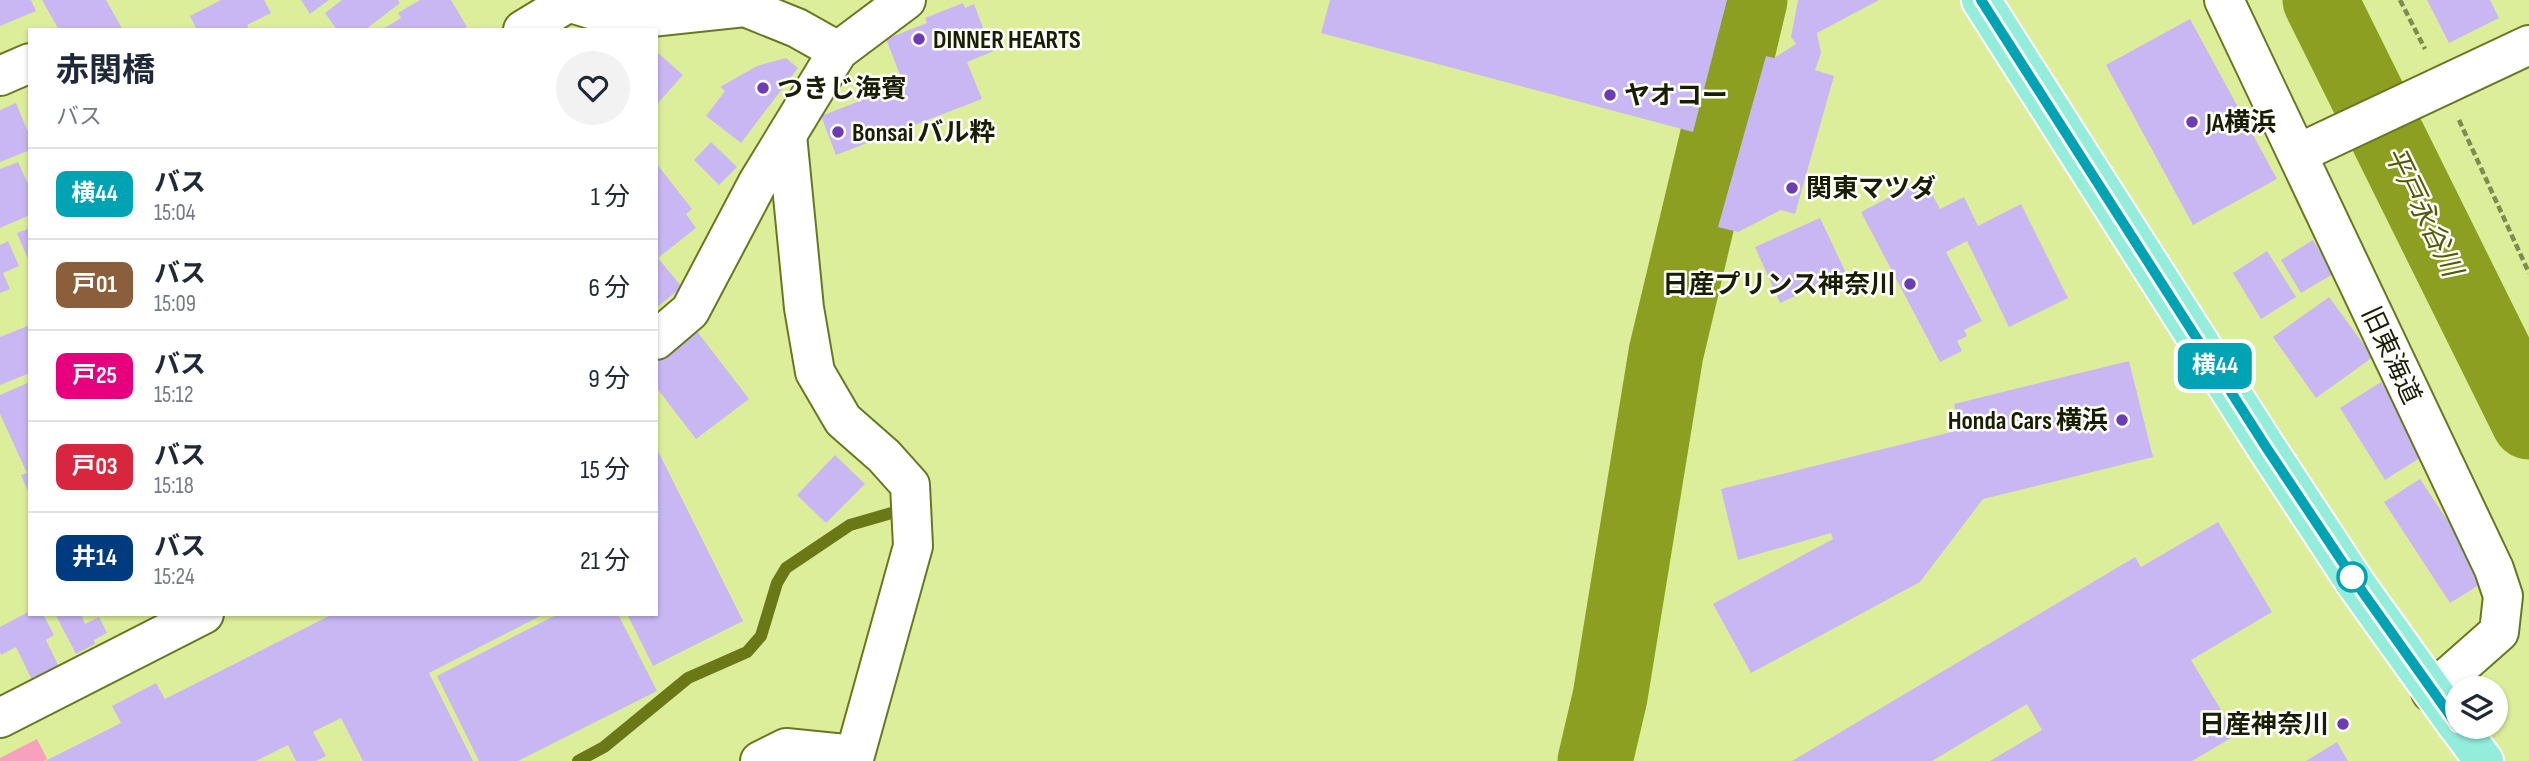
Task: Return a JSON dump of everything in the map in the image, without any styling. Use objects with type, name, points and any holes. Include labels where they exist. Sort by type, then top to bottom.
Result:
[{"type":"highway","points":[[1981,0],[2266,447],[2445,710]]},
{"type":"highway","points":[[2467,739],[2484,761]]},
{"type":"street","points":[[658,338],[690,311],[757,184],[838,51],[906,0]]},
{"type":"street","name":"旧東海道","points":[[2224,0],[2309,147],[2494,569],[2502,596],[2499,632],[2431,692]]},
{"type":"street","points":[[526,28],[565,1],[594,10],[651,17],[745,7],[797,28],[838,51]]},
{"type":"street","points":[[2309,147],[2435,88],[2527,54]]},
{"type":"street","points":[[0,76],[28,64]]},
{"type":"street","points":[[760,761],[786,748],[857,758],[913,546],[910,485],[884,456],[843,420],[815,372],[804,308],[787,135]]},
{"type":"street","points":[[0,718],[200,616]]},
{"type":"path","points":[[2400,0],[2435,88],[2529,273]]},
{"type":"shaded area","points":[[37,739],[47,759],[44,761],[0,761],[0,758]]},
{"type":"building","points":[[0,0],[31,0],[36,11],[0,26]]},
{"type":"building","points":[[42,0],[106,0],[122,28],[58,28]]},
{"type":"building","points":[[221,0],[264,0],[271,13],[247,25],[248,28],[196,28],[190,16]]},
{"type":"building","points":[[301,0],[329,0],[310,14]]},
{"type":"building","points":[[342,0],[398,0],[400,3],[368,28],[336,28],[325,13]]},
{"type":"building","points":[[420,0],[451,0],[467,27],[384,28],[401,18],[398,13]]},
{"type":"building","name":"ヤオコー","points":[[1330,0],[1727,0],[1693,132],[1321,33]]},
{"type":"building","points":[[1798,0],[1879,0],[1817,33],[1821,53],[1815,70],[1834,76],[1795,214],[1781,210],[1738,232],[1718,227],[1766,56],[1774,58],[1796,44],[1791,37]]},
{"type":"building","points":[[2427,0],[2490,0],[2499,18],[2449,43]]},
{"type":"building","points":[[963,3],[965,8],[974,4],[985,33],[993,31],[999,49],[967,62],[982,99],[836,155],[821,116],[878,94],[875,84],[900,75],[886,39],[927,23],[925,18]]},
{"type":"building","name":"JA横浜","points":[[2190,19],[2277,179],[2193,225],[2106,65]]},
{"type":"building","points":[[658,53],[683,75],[658,103]]},
{"type":"building","points":[[786,58],[798,68],[741,143],[706,116],[725,91],[720,87],[757,66]]},
{"type":"building","points":[[16,103],[28,132],[28,151],[0,162],[0,110]]},
{"type":"building","points":[[711,142],[737,167],[719,185],[694,160]]},
{"type":"building","points":[[18,162],[28,184],[28,216],[0,228],[0,169]]},
{"type":"building","points":[[658,166],[692,209],[686,214],[696,228],[658,258]]},
{"type":"building","points":[[1924,179],[1940,209],[1964,197],[1978,226],[2021,204],[2068,298],[2009,327],[1967,241],[1946,252],[1982,321],[1964,330],[1967,336],[1957,341],[1962,351],[1940,362],[1861,212]]},
{"type":"building","points":[[1820,218],[1846,273],[1780,303],[1755,247]]},
{"type":"building","points":[[28,229],[28,259],[17,233]]},
{"type":"building","points":[[2313,240],[2333,274],[2301,293],[2281,260]]},
{"type":"building","points":[[8,241],[19,266],[3,273],[10,289],[0,293],[0,245]]},
{"type":"building","points":[[2267,251],[2296,297],[2261,319],[2233,273]]},
{"type":"building","points":[[658,258],[682,287],[658,306]]},
{"type":"building","points":[[2329,297],[2373,357],[2316,398],[2273,337]]},
{"type":"building","points":[[28,326],[28,374],[0,385],[0,337]]},
{"type":"building","points":[[696,330],[749,399],[696,439],[658,390],[658,358]]},
{"type":"building","points":[[2129,361],[2153,457],[1983,499],[1920,582],[1751,673],[1713,604],[1833,539],[1831,533],[1738,560],[1721,489],[1960,430],[1954,404]]},
{"type":"building","points":[[2381,382],[2426,454],[2385,480],[2340,408]]},
{"type":"building","points":[[28,383],[28,491],[21,475],[27,473],[0,414],[0,395]]},
{"type":"building","points":[[658,451],[743,621],[653,666],[628,616],[658,616]]},
{"type":"building","points":[[835,455],[865,484],[826,523],[797,495]]},
{"type":"building","points":[[2420,479],[2487,580],[2450,603],[2384,502]]},
{"type":"building","points":[[2218,522],[2272,612],[2191,660],[2236,735],[2192,761],[1990,761],[2042,730],[2027,704],[1932,761],[1792,761],[2135,557],[2141,567]]},
{"type":"building","points":[[28,612],[28,616],[44,616],[54,635],[46,640],[59,667],[32,680],[16,647],[1,655],[0,627]]},
{"type":"building","points":[[56,616],[82,616],[85,624],[99,617],[107,633],[94,640],[95,644],[76,654]]},
{"type":"building","points":[[329,616],[540,616],[429,673],[473,761],[363,761],[341,718],[313,732],[326,756],[316,761],[296,761],[288,745],[256,761],[45,761],[121,723],[112,706],[156,683],[165,699]]},
{"type":"building","points":[[554,616],[619,616],[657,691],[518,761],[479,761],[437,676]]},
{"type":"building","points":[[2337,742],[2348,761],[2306,761]]},
{"type":"waterway","points":[[1595,761],[1610,697],[1666,353],[1750,0]]},
{"type":"waterway","name":"平戸永谷川","points":[[2320,0],[2529,422]]},
{"type":"waterway","points":[[578,761],[604,747],[688,678],[747,652],[761,636],[777,583],[786,568],[850,525],[895,512]]},
{"type":"bus line","name":"横44","points":[[1981,0],[2266,447],[2445,710]]},
{"type":"place","name":"DINNER HEARTS","points":[[919,39]]},
{"type":"place","name":"つきじ海賓","points":[[763,88]]},
{"type":"place","name":"ヤオコー","points":[[1610,95]]},
{"type":"place","name":"JA横浜","points":[[2192,122]]},
{"type":"place","name":"Bonsai バル粋","points":[[838,132]]},
{"type":"place","name":"関東マツダ","points":[[1792,188]]},
{"type":"place","name":"日産プリンス神奈川","points":[[1910,284]]},
{"type":"place","name":"Honda Cars 横浜","points":[[2122,420]]},
{"type":"place","name":"日産神奈川","points":[[2343,724]]}]
